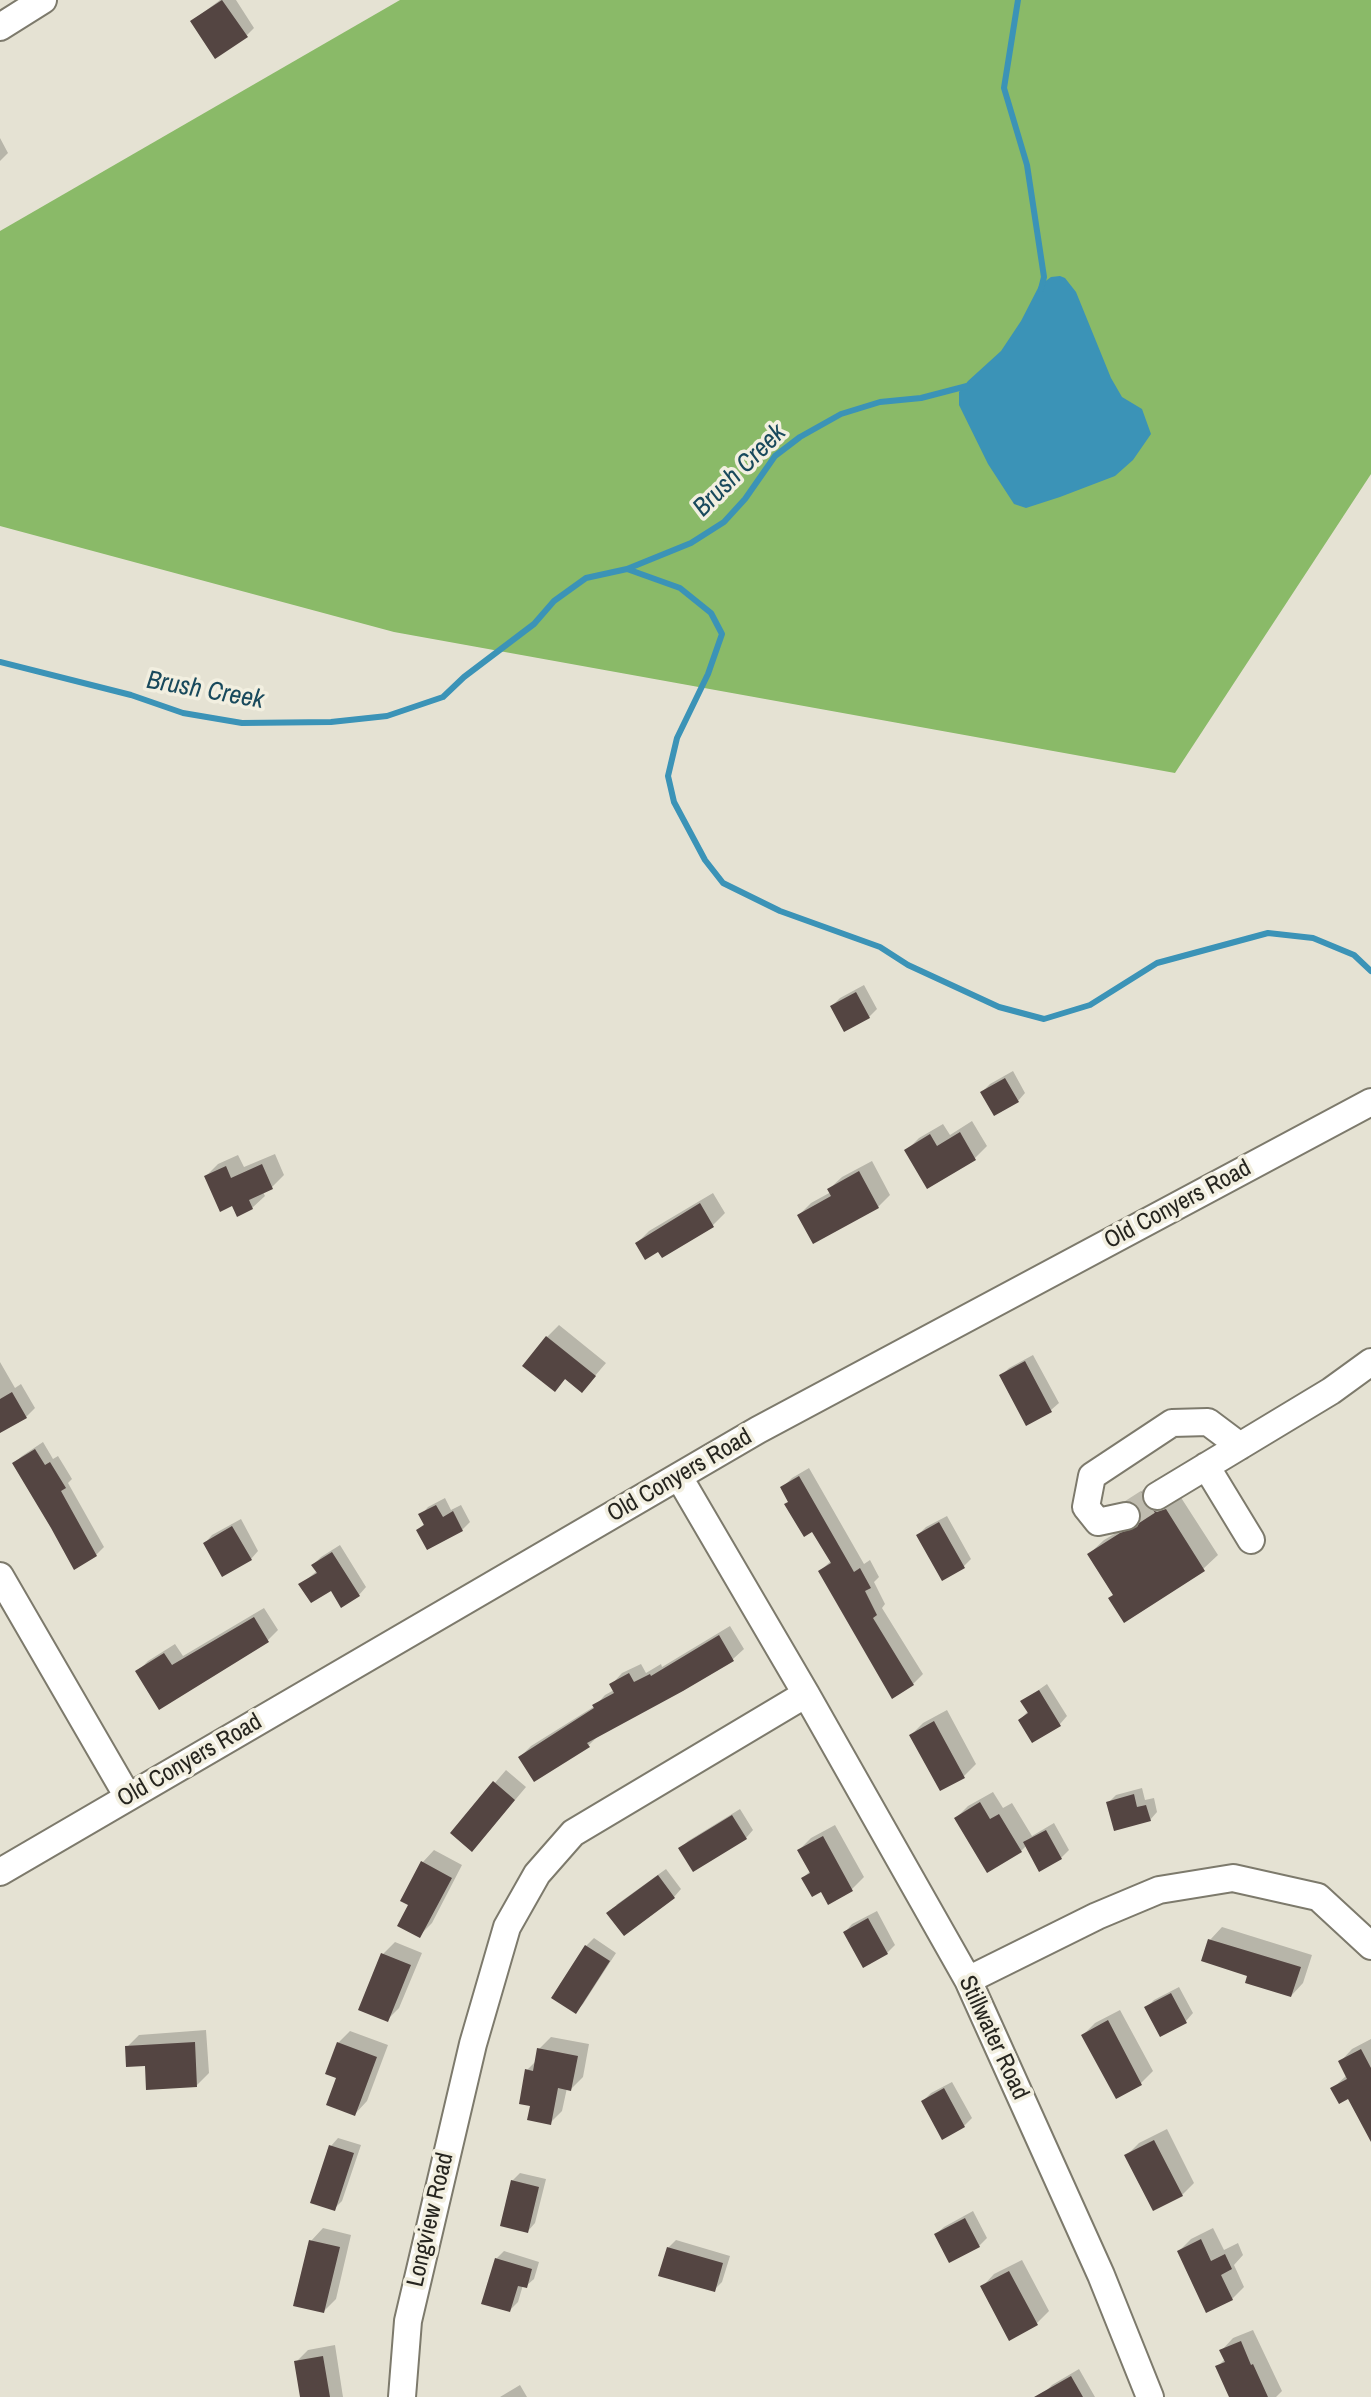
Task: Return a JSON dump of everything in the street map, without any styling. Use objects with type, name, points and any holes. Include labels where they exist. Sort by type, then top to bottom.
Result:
[{"type":"street","points":[[0,27],[43,0]]},
{"type":"street","name":"Old Conyers Road","points":[[0,1872],[758,1430],[1371,1102]]},
{"type":"street","points":[[1157,1496],[1331,1391],[1371,1362]]},
{"type":"street","points":[[1126,1516],[1098,1522],[1086,1507],[1093,1476],[1172,1423],[1209,1422],[1240,1446]]},
{"type":"street","points":[[1206,1466],[1251,1540]]},
{"type":"street","name":"Stillwater Road","points":[[679,1477],[806,1693],[968,1980],[1101,2275],[1150,2397]]},
{"type":"street","points":[[0,1576],[128,1797]]},
{"type":"street","name":"Longview Road","points":[[402,2397],[408,2321],[473,2044],[506,1927],[537,1874],[573,1833],[806,1693]]},
{"type":"street","points":[[968,1980],[1097,1916],[1159,1890],[1233,1878],[1318,1897],[1371,1946]]},
{"type":"green space","points":[[400,0],[1371,0],[1371,474],[1175,773],[394,632],[0,526],[0,231]]},
{"type":"water","points":[[1051,277],[1065,278],[1076,292],[1111,378],[1122,397],[1142,409],[1151,434],[1133,460],[1115,476],[1026,508],[1014,504],[988,464],[959,405],[959,392],[1001,351],[1021,321],[1039,286]]},
{"type":"building","points":[[222,0],[248,37],[215,59],[190,21]]},
{"type":"building","points":[[856,992],[870,1018],[844,1032],[830,1006]]},
{"type":"building","points":[[1005,1078],[1019,1102],[994,1116],[980,1092]]},
{"type":"building","points":[[960,1132],[976,1160],[927,1189],[904,1150],[930,1134],[937,1146]]},
{"type":"building","points":[[262,1164],[273,1189],[249,1200],[253,1209],[237,1217],[232,1206],[220,1212],[204,1176],[226,1166],[231,1178]]},
{"type":"building","points":[[859,1171],[879,1208],[813,1244],[797,1215],[831,1196],[827,1189]]},
{"type":"building","points":[[700,1203],[714,1227],[662,1258],[658,1252],[645,1260],[635,1243]]},
{"type":"building","points":[[546,1336],[596,1376],[582,1393],[565,1379],[555,1392],[522,1366]]},
{"type":"building","points":[[1025,1361],[1052,1412],[1026,1426],[999,1375]]},
{"type":"building","points":[[12,1392],[27,1418],[0,1433],[0,1399]]},
{"type":"building","points":[[35,1449],[45,1465],[50,1462],[66,1488],[61,1491],[97,1556],[74,1570],[12,1463]]},
{"type":"building","points":[[799,1476],[854,1572],[860,1568],[871,1588],[865,1591],[877,1615],[873,1618],[914,1685],[892,1699],[818,1571],[831,1563],[812,1532],[804,1537],[784,1504],[788,1502],[780,1487]]},
{"type":"building","points":[[1142,1492],[1143,1504],[1149,1509],[1157,1512],[1166,1509],[1205,1571],[1124,1623],[1108,1598],[1113,1595],[1087,1554],[1120,1533],[1137,1527],[1141,1512],[1137,1505],[1128,1501]]},
{"type":"building","points":[[436,1505],[443,1517],[453,1511],[463,1531],[427,1550],[416,1530],[424,1525],[418,1514]]},
{"type":"building","points":[[939,1522],[965,1568],[942,1581],[916,1535]]},
{"type":"building","points":[[232,1526],[252,1560],[222,1577],[203,1543]]},
{"type":"building","points":[[332,1552],[360,1596],[341,1608],[331,1591],[311,1603],[298,1584],[317,1573],[311,1565]]},
{"type":"building","points":[[254,1617],[269,1642],[159,1710],[135,1671],[164,1653],[172,1665]]},
{"type":"building","points":[[719,1635],[734,1661],[587,1743],[590,1747],[534,1782],[518,1757],[594,1708],[592,1705],[614,1693],[609,1684],[629,1673],[634,1682],[650,1674],[651,1676]]},
{"type":"building","points":[[1039,1690],[1061,1726],[1032,1743],[1018,1720],[1028,1713],[1020,1701]]},
{"type":"building","points":[[934,1721],[965,1778],[940,1791],[909,1735]]},
{"type":"building","points":[[493,1781],[515,1800],[472,1852],[450,1833]]},
{"type":"building","points":[[1134,1794],[1137,1807],[1146,1805],[1151,1821],[1114,1831],[1106,1802]]},
{"type":"building","points":[[980,1802],[990,1819],[999,1814],[1022,1852],[987,1873],[954,1818]]},
{"type":"building","points":[[732,1815],[747,1839],[693,1872],[678,1848]]},
{"type":"building","points":[[1046,1830],[1062,1859],[1039,1872],[1023,1842]]},
{"type":"building","points":[[823,1836],[853,1891],[828,1905],[821,1892],[812,1897],[801,1878],[810,1873],[797,1850]]},
{"type":"building","points":[[421,1861],[452,1878],[420,1938],[397,1926],[408,1905],[400,1901]]},
{"type":"building","points":[[658,1875],[675,1898],[624,1936],[606,1913]]},
{"type":"building","points":[[868,1918],[888,1954],[863,1968],[843,1932]]},
{"type":"building","points":[[1208,1939],[1301,1967],[1291,1997],[1245,1983],[1247,1976],[1201,1961]]},
{"type":"building","points":[[585,1945],[610,1961],[576,2014],[551,1998]]},
{"type":"building","points":[[381,1953],[411,1965],[388,2022],[358,2010]]},
{"type":"building","points":[[1171,1993],[1187,2023],[1160,2037],[1144,2007]]},
{"type":"building","points":[[1108,2020],[1142,2085],[1116,2099],[1081,2035]]},
{"type":"building","points":[[195,2042],[197,2087],[146,2090],[145,2066],[126,2067],[125,2046]]},
{"type":"building","points":[[337,2042],[377,2057],[355,2116],[326,2105],[336,2078],[325,2074]]},
{"type":"building","points":[[537,2048],[578,2056],[571,2091],[558,2088],[551,2125],[527,2120],[530,2106],[519,2104],[525,2069],[533,2071]]},
{"type":"building","points":[[1361,2049],[1371,2068],[1371,2142],[1348,2099],[1339,2104],[1330,2088],[1347,2079],[1338,2061]]},
{"type":"building","points":[[944,2088],[965,2127],[942,2140],[921,2101]]},
{"type":"building","points":[[1154,2140],[1183,2196],[1153,2211],[1124,2155]]},
{"type":"building","points":[[329,2145],[354,2153],[335,2211],[310,2203]]},
{"type":"building","points":[[511,2180],[539,2187],[528,2233],[500,2226]]},
{"type":"building","points":[[965,2218],[980,2247],[949,2263],[934,2234]]},
{"type":"building","points":[[1201,2239],[1211,2261],[1225,2254],[1232,2269],[1221,2275],[1233,2300],[1206,2313],[1177,2251]]},
{"type":"building","points":[[309,2240],[340,2247],[324,2313],[293,2306]]},
{"type":"building","points":[[667,2247],[723,2263],[715,2292],[658,2276]]},
{"type":"building","points":[[495,2258],[532,2269],[527,2288],[518,2286],[510,2312],[481,2304]]},
{"type":"building","points":[[1009,2271],[1038,2325],[1009,2341],[980,2286]]},
{"type":"building","points":[[1241,2341],[1268,2397],[1229,2397],[1215,2366],[1225,2362],[1219,2350]]},
{"type":"building","points":[[323,2356],[330,2397],[300,2397],[294,2361]]},
{"type":"building","points":[[1071,2376],[1083,2397],[1034,2397]]},
{"type":"waterway","name":"Brush Creek","points":[[1018,0],[1004,88],[1027,165],[1044,277],[1041,289]]},
{"type":"waterway","name":"Brush Creek","points":[[0,662],[131,695],[183,713],[242,723],[331,722],[387,716],[443,697],[464,677],[534,624],[554,601],[586,578],[627,569],[691,543],[724,522],[745,499],[775,456],[800,437],[841,414],[880,402],[921,398],[967,386]]},
{"type":"waterway","points":[[627,569],[680,588],[711,613],[722,634],[708,674],[677,738],[668,776],[674,802],[705,860],[723,883],[780,911],[880,947],[908,965],[999,1007],[1044,1019],[1090,1005],[1157,963],[1268,933],[1313,938],[1354,955],[1371,971]]},
{"type":"tunnel","points":[[1126,1516],[1157,1496]]}]
